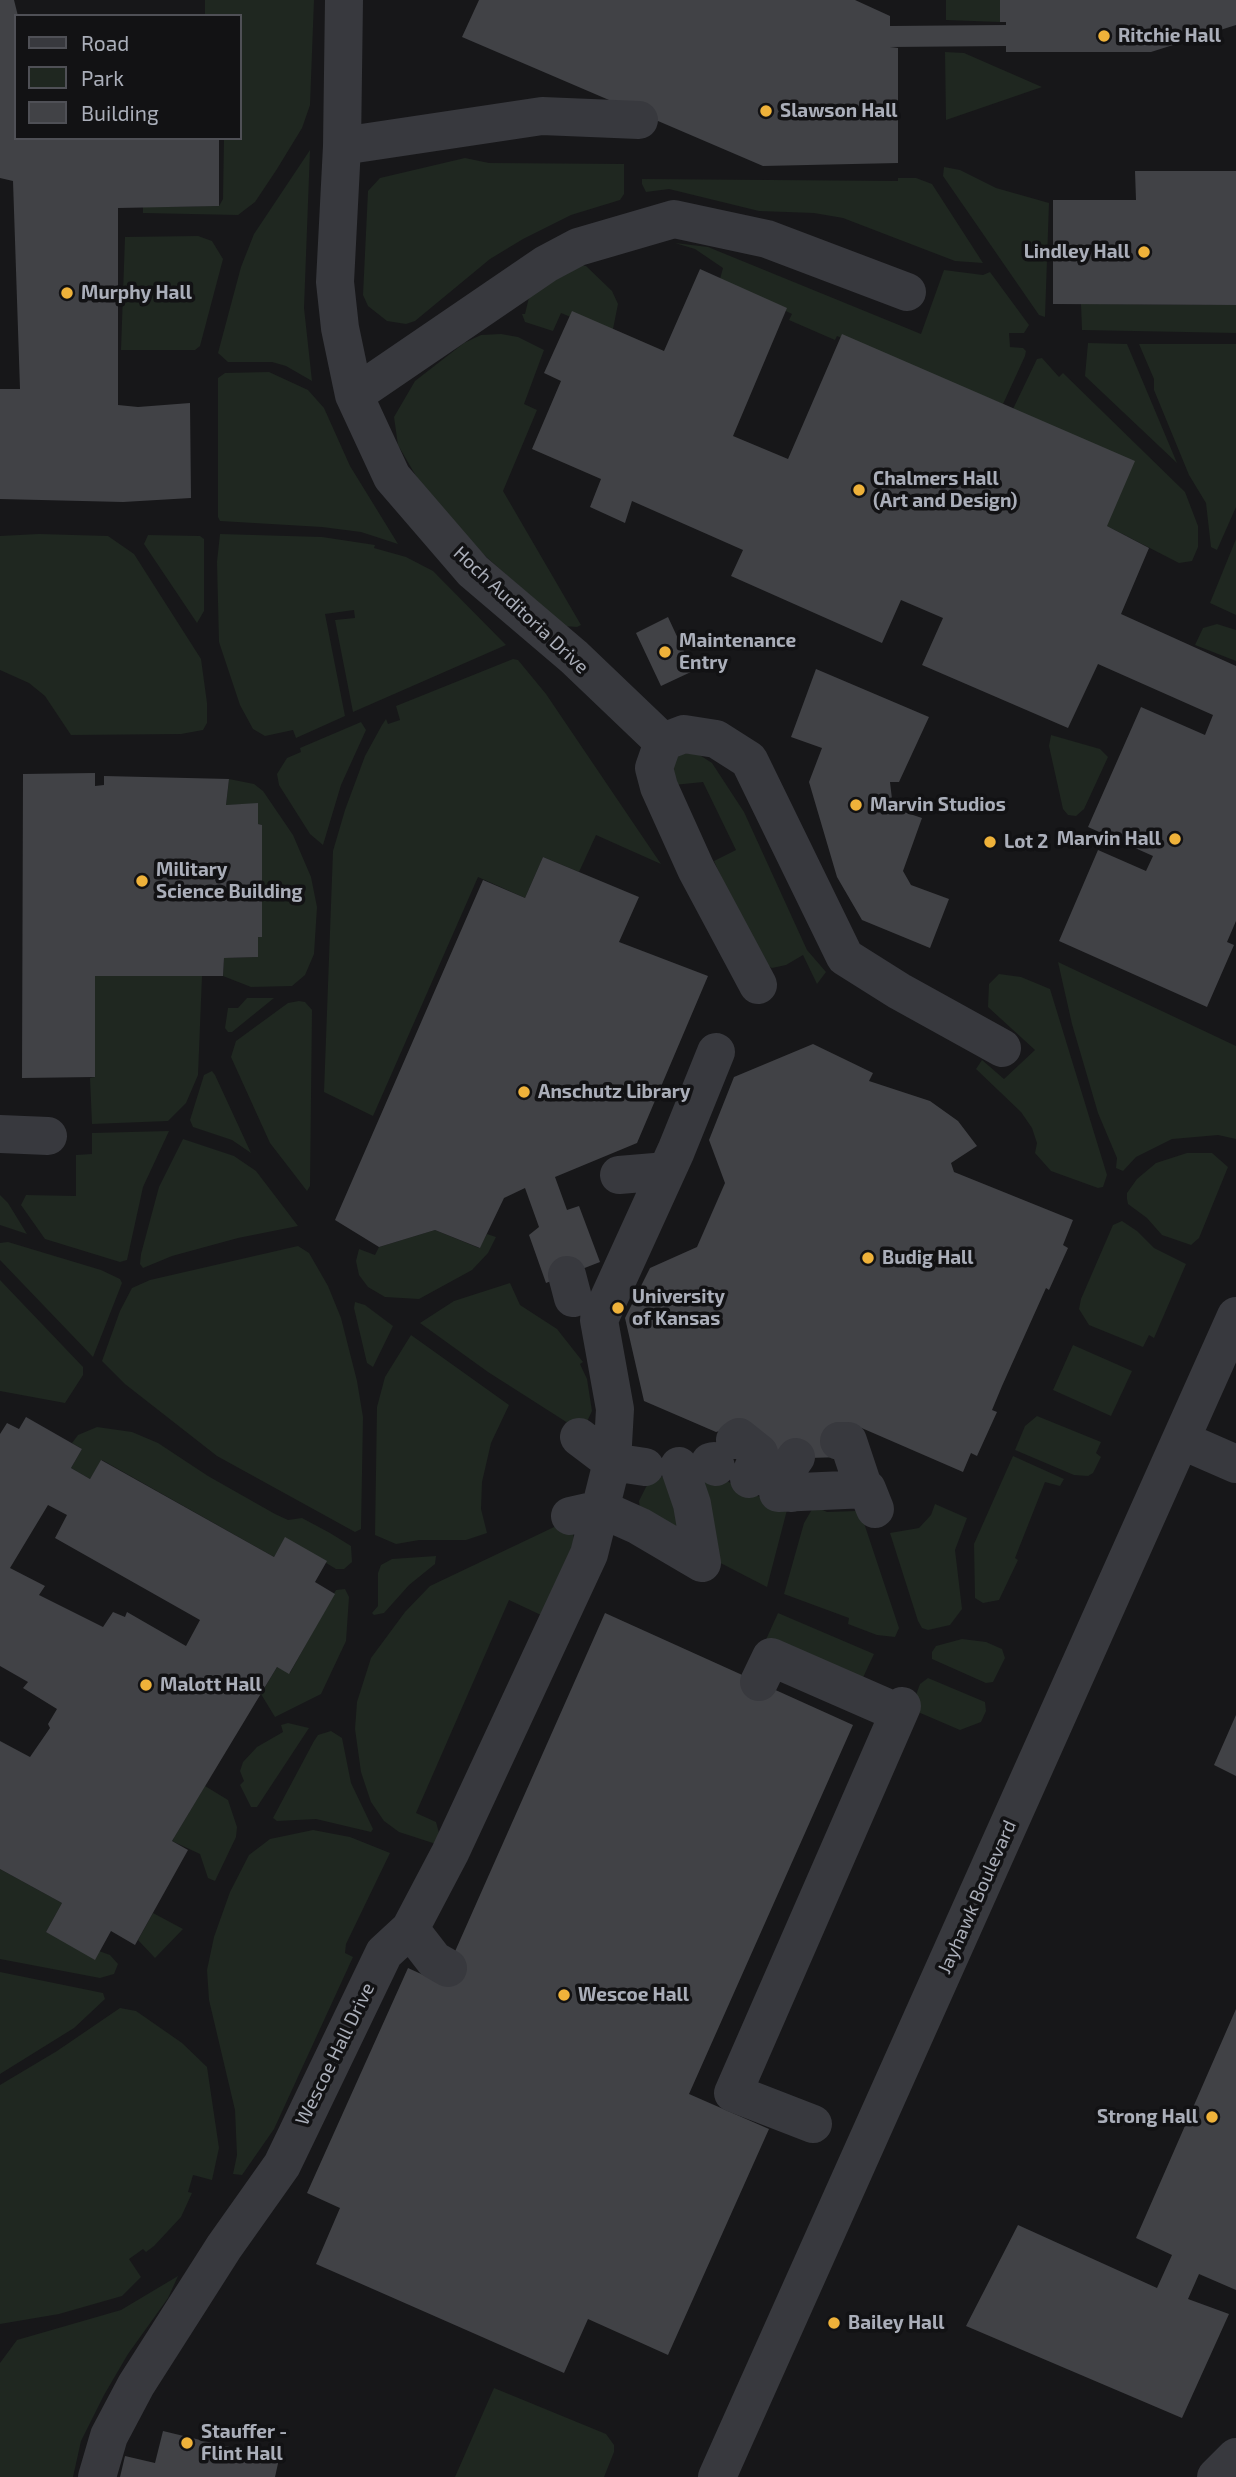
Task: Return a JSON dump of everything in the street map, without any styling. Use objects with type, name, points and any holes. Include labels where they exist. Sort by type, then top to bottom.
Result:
[{"type":"street","name":"Hoch Auditoria Drive","points":[[344,0],[342,146],[335,282],[340,328],[354,395],[392,477],[472,571],[574,657],[663,742]]},
{"type":"street","points":[[342,146],[542,116],[639,120]]},
{"type":"street","points":[[354,395],[490,301],[568,253],[674,219],[767,239],[907,292]]},
{"type":"street","points":[[758,985],[696,869],[659,787],[654,768],[663,742],[684,734],[716,738],[749,760],[845,957],[1002,1048]]},
{"type":"street","points":[[716,1052],[667,1171],[598,1321],[580,1307],[615,1409],[771,1470]]},
{"type":"street","points":[[0,1134],[48,1136]]},
{"type":"street","points":[[619,1175],[667,1171]]},
{"type":"street","name":"Jayhawk Boulevard","points":[[718,2477],[1236,1316]]},
{"type":"street","points":[[579,1437],[771,1470]]},
{"type":"street","points":[[1181,1440],[1236,1464]]},
{"type":"street","points":[[585,1512],[639,1525],[702,1563],[692,1504],[771,1470]]},
{"type":"street","name":"Wescoe Hall Drive","points":[[97,2477],[109,2436],[136,2385],[224,2247],[282,2165],[384,1953],[410,1929],[450,1853],[589,1554],[585,1512],[771,1470]]},
{"type":"street","points":[[759,1682],[771,1657],[803,1687],[848,1707],[901,1709],[807,1905],[733,2093],[813,2124]]},
{"type":"street","points":[[410,1929],[434,1960],[448,1968]]},
{"type":"street","points":[[1216,2477],[1236,2457]]},
{"type":"green space","points":[[205,0],[314,0],[310,105],[302,128],[277,169],[255,202],[238,215],[143,213],[143,207],[219,206],[223,199],[224,140],[242,140],[242,14],[205,14]]},
{"type":"green space","points":[[946,0],[1000,0],[1000,22],[946,20]]},
{"type":"green space","points":[[945,52],[964,53],[1042,87],[946,120]]},
{"type":"green space","points":[[310,150],[304,308],[312,381],[286,366],[272,362],[228,362],[218,353],[241,267],[254,234]]},
{"type":"green space","points":[[465,158],[489,163],[624,164],[624,194],[620,200],[571,215],[490,259],[415,321],[406,324],[387,321],[368,306],[363,295],[368,191],[380,178]]},
{"type":"green space","points":[[944,167],[960,170],[996,188],[1049,203],[1045,317],[1039,315],[943,176]]},
{"type":"green space","points":[[898,178],[916,178],[932,184],[983,263],[955,261],[843,218],[814,213],[759,211],[669,189],[646,192],[642,184],[642,179],[898,181]]},
{"type":"green space","points":[[198,236],[212,241],[223,259],[200,346],[195,350],[121,350],[125,237]]},
{"type":"green space","points":[[675,243],[708,247],[921,334],[944,270],[983,275],[990,272],[1029,325],[1024,333],[1009,333],[1010,347],[1023,348],[1026,351],[1025,356],[1003,404],[837,336],[835,340],[789,320],[792,314],[720,279],[723,268],[695,249]]},
{"type":"green space","points":[[581,265],[586,266],[612,291],[618,304],[612,334],[561,313],[553,331],[525,322],[522,314],[525,314],[530,293]]},
{"type":"green space","points":[[1081,304],[1236,305],[1236,333],[1082,330]]},
{"type":"green space","points":[[481,335],[518,337],[544,350],[524,404],[537,410],[503,491],[581,625],[577,627],[564,626],[438,514],[398,445],[394,417],[415,381],[464,343]]},
{"type":"green space","points":[[1088,343],[1127,344],[1177,463],[1085,376]]},
{"type":"green space","points":[[1139,344],[1236,344],[1236,507],[1217,550],[1211,547],[1206,503],[1189,475],[1154,390],[1154,379]]},
{"type":"green space","points":[[1042,358],[1059,377],[1063,373],[1185,492],[1198,526],[1198,547],[1192,561],[1179,563],[1107,526],[1013,409],[1037,359]]},
{"type":"green space","points":[[269,372],[308,390],[324,408],[350,466],[398,544],[361,532],[220,521],[218,378],[225,373]]},
{"type":"green space","points":[[220,534],[322,537],[375,545],[374,548],[406,557],[433,571],[506,645],[353,712],[335,620],[355,618],[354,610],[325,614],[345,716],[296,738],[293,730],[265,736],[253,729],[240,705],[219,642],[217,562]]},
{"type":"green space","points":[[148,535],[200,536],[204,539],[204,611],[197,623],[144,544]]},
{"type":"green space","points":[[0,536],[108,536],[134,554],[201,659],[207,703],[207,723],[203,730],[181,734],[71,735],[45,696],[29,683],[0,670]]},
{"type":"green space","points":[[1236,539],[1236,615],[1210,603]]},
{"type":"green space","points":[[1217,624],[1236,630],[1236,661],[1195,645],[1203,628]]},
{"type":"green space","points":[[513,659],[518,660],[546,694],[661,864],[596,835],[579,872],[543,857],[525,898],[478,877],[373,1116],[324,1092],[333,851],[345,810],[365,756],[382,725],[386,719],[388,724],[400,720],[396,706]]},
{"type":"green space","points":[[361,722],[366,730],[341,785],[323,845],[310,834],[279,785],[277,774],[287,758],[301,752],[300,748]]},
{"type":"green space","points":[[1051,735],[1100,749],[1108,757],[1084,809],[1076,816],[1068,815],[1063,809],[1049,746]]},
{"type":"green space","points":[[681,753],[698,754],[712,763],[744,812],[807,950],[826,972],[817,984],[803,955],[786,965],[772,968],[759,961],[714,861],[736,850],[703,782],[674,785],[665,767]]},
{"type":"green space","points":[[229,779],[254,784],[263,791],[293,835],[311,877],[317,907],[314,954],[305,975],[292,986],[251,987],[223,976],[224,958],[257,957],[258,937],[262,936],[262,825],[258,824],[258,804],[226,805]]},
{"type":"green space","points":[[1058,962],[1236,1046],[1236,1139],[1218,1135],[1172,1139],[1136,1157],[1123,1171],[1116,1168],[1117,1158],[1098,1113],[1072,1024]]},
{"type":"green space","points":[[999,974],[1021,977],[1050,989],[1107,1175],[1103,1187],[1098,1188],[1051,1171],[1035,1153],[1037,1143],[1032,1128],[1021,1112],[976,1069],[982,1060],[1004,1079],[1035,1050],[988,1007],[989,984]]},
{"type":"green space","points":[[95,976],[202,976],[198,1075],[186,1103],[168,1121],[92,1124],[90,1078],[95,1077]]},
{"type":"green space","points":[[247,998],[274,998],[232,1032],[228,1032],[225,1028],[228,1008],[238,1008]]},
{"type":"green space","points":[[305,1002],[312,1010],[310,1186],[307,1191],[270,1143],[231,1057],[236,1041],[288,1003]]},
{"type":"green space","points":[[212,1071],[251,1153],[232,1140],[193,1127],[190,1120],[204,1075]]},
{"type":"green space","points":[[169,1131],[143,1187],[127,1260],[120,1262],[45,1239],[21,1205],[26,1195],[76,1196],[76,1155],[92,1154],[92,1133]]},
{"type":"green space","points":[[183,1139],[234,1156],[256,1171],[298,1226],[238,1238],[172,1256],[143,1268],[140,1264],[141,1254],[159,1187]]},
{"type":"green space","points":[[1187,1153],[1212,1153],[1228,1167],[1199,1238],[1191,1245],[1162,1235],[1147,1218],[1128,1204],[1127,1199],[1127,1193],[1137,1179],[1156,1163]]},
{"type":"green space","points":[[0,1195],[8,1203],[27,1234],[0,1225]]},
{"type":"green space","points":[[1122,1221],[1154,1248],[1186,1264],[1154,1338],[1149,1335],[1143,1347],[1089,1325],[1079,1309],[1113,1225]]},
{"type":"green space","points":[[435,1230],[479,1248],[487,1234],[496,1237],[488,1253],[472,1270],[419,1299],[385,1297],[368,1287],[359,1275],[356,1261],[359,1249],[375,1255],[379,1247]]},
{"type":"green space","points":[[8,1242],[101,1270],[120,1279],[122,1283],[93,1357],[0,1260],[0,1243]]},
{"type":"green space","points":[[298,1246],[309,1253],[328,1286],[341,1318],[357,1381],[363,1417],[361,1529],[355,1532],[217,1456],[125,1384],[102,1361],[120,1311],[132,1288],[150,1280]]},
{"type":"green space","points":[[0,1280],[83,1367],[83,1375],[65,1403],[0,1391]]},
{"type":"green space","points":[[510,1283],[520,1305],[557,1329],[583,1362],[580,1364],[587,1379],[592,1411],[582,1432],[488,1372],[420,1323],[454,1301]]},
{"type":"green space","points":[[355,1302],[365,1305],[393,1326],[373,1367],[367,1363],[354,1308]]},
{"type":"green space","points":[[411,1335],[509,1405],[491,1443],[482,1482],[481,1509],[487,1533],[466,1540],[419,1540],[396,1544],[375,1535],[377,1407],[385,1377]]},
{"type":"green space","points":[[1073,1345],[1132,1371],[1111,1416],[1053,1390]]},
{"type":"green space","points":[[1037,1416],[1101,1442],[1096,1453],[1101,1457],[1093,1473],[1088,1476],[1074,1475],[1015,1450],[1025,1426]]},
{"type":"green space","points":[[97,1427],[132,1432],[158,1443],[208,1476],[275,1514],[288,1520],[302,1518],[351,1546],[352,1562],[344,1569],[336,1569],[285,1538],[274,1557],[102,1460],[90,1479],[71,1468],[82,1449],[72,1443],[78,1435]]},
{"type":"green space","points":[[1013,1456],[1064,1479],[1060,1486],[1045,1482],[1015,1558],[1018,1560],[999,1600],[983,1603],[975,1598],[974,1544]]},
{"type":"green space","points":[[665,1476],[688,1539],[640,1509],[639,1501],[646,1487],[653,1478]]},
{"type":"green space","points":[[716,1476],[787,1510],[767,1587],[705,1555],[693,1480]]},
{"type":"green space","points":[[935,1504],[967,1518],[955,1550],[962,1609],[950,1625],[928,1630],[922,1628],[918,1621],[890,1533],[919,1528],[931,1515]]},
{"type":"green space","points":[[814,1506],[827,1512],[856,1511],[861,1514],[899,1628],[895,1637],[877,1635],[848,1624],[849,1618],[784,1594],[804,1523]]},
{"type":"green space","points":[[571,1519],[575,1546],[541,1615],[509,1600],[416,1813],[436,1822],[439,1833],[436,1844],[399,1832],[384,1821],[371,1802],[361,1772],[355,1729],[357,1702],[371,1658],[405,1612],[430,1586]]},
{"type":"green space","points":[[436,1556],[435,1564],[409,1585],[384,1613],[372,1613],[378,1606],[378,1573],[381,1565],[392,1559]]},
{"type":"green space","points":[[345,1589],[349,1597],[346,1641],[321,1694],[275,1717],[261,1694],[277,1667],[290,1673],[336,1590]]},
{"type":"green space","points":[[778,1613],[874,1654],[859,1686],[764,1644]]},
{"type":"green space","points":[[962,1639],[986,1642],[1002,1649],[1005,1658],[993,1682],[986,1683],[932,1659],[936,1646]]},
{"type":"green space","points":[[928,1678],[985,1702],[986,1711],[981,1722],[960,1730],[911,1709],[920,1684]]},
{"type":"green space","points":[[288,1723],[309,1728],[257,1807],[251,1807],[240,1785],[244,1781],[240,1771],[243,1762],[257,1747],[283,1732],[281,1725]]},
{"type":"green space","points":[[331,1731],[342,1738],[351,1783],[373,1829],[371,1832],[316,1819],[277,1821],[273,1818],[318,1735]]},
{"type":"green space","points":[[205,1786],[228,1800],[237,1827],[236,1837],[215,1881],[208,1878],[200,1854],[172,1841]]},
{"type":"green space","points":[[313,1830],[350,1837],[390,1853],[346,1944],[345,1953],[353,1957],[274,2129],[242,2175],[233,2174],[237,2155],[235,2110],[209,2000],[207,1970],[214,1937],[230,1892],[249,1855],[270,1839]]},
{"type":"green space","points":[[0,1869],[62,1903],[46,1932],[110,1955],[118,1964],[114,1974],[100,1978],[0,1959]]},
{"type":"green space","points":[[153,1913],[183,1929],[155,1958],[138,1940]]},
{"type":"green space","points":[[0,1972],[103,1993],[105,1999],[74,2028],[0,2074]]},
{"type":"green space","points":[[120,2008],[136,2011],[182,2043],[207,2067],[219,2148],[212,2180],[193,2175],[188,2192],[192,2193],[181,2217],[154,2246],[146,2252],[143,2249],[129,2259],[141,2277],[122,2296],[59,2314],[0,2324],[0,2085],[57,2051]]},
{"type":"green space","points":[[178,2276],[168,2298],[128,2354],[104,2395],[81,2441],[73,2477],[0,2477],[0,2363],[17,2340],[121,2310]]},
{"type":"green space","points":[[494,2388],[606,2434],[614,2445],[614,2452],[604,2477],[455,2477]]},
{"type":"building","name":"Murphy Hall","points":[[0,0],[14,0],[18,14],[14,14],[14,140],[219,140],[219,206],[118,208],[118,405],[138,407],[190,403],[191,498],[123,502],[0,499],[0,389],[20,389],[13,181],[0,178]]},
{"type":"building","name":"Slawson Hall","points":[[479,0],[855,0],[890,16],[890,26],[1006,25],[1006,22],[1000,22],[1000,0],[1236,0],[1236,25],[1151,52],[1006,52],[1006,46],[890,47],[898,48],[898,163],[763,166],[462,37]]},
{"type":"building","name":"Lindley Hall","points":[[1135,171],[1236,171],[1236,305],[1053,304],[1053,200],[1136,200]]},
{"type":"building","name":"Chalmers Hall (Art and Design)","points":[[700,269],[787,308],[733,436],[788,459],[842,334],[1135,461],[1107,526],[1149,548],[1121,614],[1236,666],[1236,921],[1227,942],[1234,945],[1207,1007],[1059,941],[1098,850],[1146,871],[1153,856],[1088,827],[1141,707],[1205,735],[1213,715],[1098,664],[1068,728],[922,665],[943,618],[901,600],[882,643],[731,576],[743,550],[632,501],[625,523],[590,507],[601,479],[532,449],[561,381],[544,373],[572,311],[664,351]]},
{"type":"building","name":"Maintenance Entry","points":[[668,617],[693,671],[661,686],[636,633]]},
{"type":"building","name":"Marvin Studios","points":[[816,669],[929,717],[899,782],[890,782],[892,799],[901,811],[922,818],[903,871],[911,885],[949,899],[930,948],[862,920],[837,877],[809,782],[822,748],[791,737]]},
{"type":"building","name":"Military Science Building","points":[[95,773],[95,786],[104,785],[104,776],[229,779],[226,805],[258,803],[258,824],[262,825],[262,937],[258,937],[258,957],[224,958],[223,976],[95,976],[95,1077],[22,1078],[23,774]]},
{"type":"building","name":"Anschutz Library","points":[[543,857],[639,897],[619,942],[708,976],[637,1143],[555,1177],[567,1210],[579,1206],[600,1262],[546,1283],[529,1235],[539,1227],[525,1188],[504,1198],[480,1248],[435,1230],[379,1247],[335,1220],[483,880],[525,898]]},
{"type":"building","name":"Budig Hall","points":[[813,1044],[873,1073],[869,1081],[930,1101],[958,1121],[977,1146],[951,1163],[954,1172],[1073,1220],[1063,1245],[1068,1248],[1049,1290],[1046,1288],[1002,1386],[992,1410],[997,1412],[977,1456],[971,1453],[963,1472],[857,1426],[842,1457],[809,1458],[782,1454],[735,1427],[716,1432],[644,1401],[625,1318],[650,1268],[697,1247],[725,1183],[709,1140],[734,1077]]},
{"type":"building","name":"Malott Hall","points":[[26,1417],[82,1449],[71,1468],[90,1479],[101,1460],[274,1557],[285,1537],[327,1561],[315,1582],[335,1594],[289,1674],[277,1667],[172,1841],[188,1850],[135,1945],[111,1931],[95,1960],[46,1932],[62,1903],[0,1869],[0,1741],[30,1757],[50,1728],[48,1724],[57,1709],[23,1688],[28,1682],[0,1666],[0,1434],[7,1423],[19,1429]],"holes":[[[48,1505],[67,1515],[55,1538],[200,1620],[186,1646],[127,1612],[125,1617],[113,1612],[103,1627],[39,1595],[45,1586],[10,1568]]]},
{"type":"building","name":"Wescoe Hall","points":[[605,1613],[853,1725],[689,2094],[769,2129],[668,2355],[588,2319],[564,2373],[316,2264],[340,2208],[307,2193],[408,1968],[441,1983]]},
{"type":"building","points":[[1236,1715],[1236,1776],[1214,1765]]},
{"type":"building","name":"Strong Hall","points":[[1236,2009],[1236,2290],[1199,2274],[1188,2299],[1229,2314],[1182,2418],[966,2326],[1018,2225],[1157,2288],[1172,2255],[1136,2238]]},
{"type":"building","name":"Stauffer - Flint Hall","points":[[163,2431],[279,2459],[275,2477],[120,2477],[125,2456],[155,2463]]},
{"type":"place","name":"Ritchie Hall","points":[[1104,36]]},
{"type":"place","name":"Slawson Hall","points":[[766,111]]},
{"type":"place","name":"Lindley Hall","points":[[1144,252]]},
{"type":"place","name":"Murphy Hall","points":[[67,293]]},
{"type":"place","name":"Chalmers Hall (Art and Design)","points":[[859,490]]},
{"type":"place","name":"Maintenance Entry","points":[[665,652]]},
{"type":"place","name":"Marvin Studios","points":[[856,805]]},
{"type":"place","name":"Marvin Hall","points":[[1175,839]]},
{"type":"place","name":"Lot 2","points":[[990,842]]},
{"type":"place","name":"Military Science Building","points":[[142,881]]},
{"type":"place","name":"Anschutz Library","points":[[524,1092]]},
{"type":"place","name":"Budig Hall","points":[[868,1258]]},
{"type":"place","name":"University of Kansas","points":[[618,1308]]},
{"type":"place","name":"Malott Hall","points":[[146,1685]]},
{"type":"place","name":"Wescoe Hall","points":[[564,1995]]},
{"type":"place","name":"Strong Hall","points":[[1212,2117]]},
{"type":"place","name":"Bailey Hall","points":[[834,2323]]},
{"type":"place","name":"Stauffer - Flint Hall","points":[[187,2443]]}]
